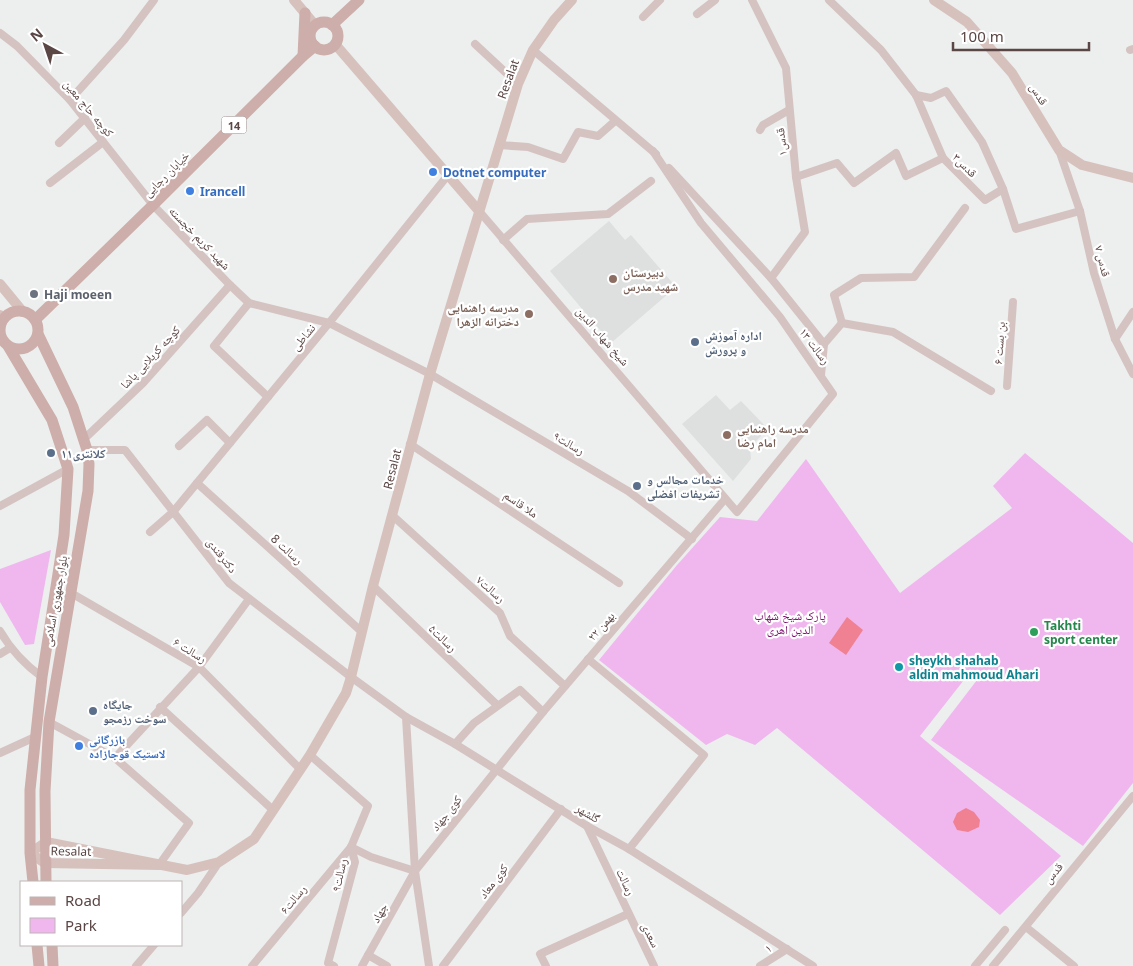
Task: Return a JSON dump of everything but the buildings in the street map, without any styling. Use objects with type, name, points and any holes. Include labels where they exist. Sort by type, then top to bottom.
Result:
[{"type":"main road","points":[[294,0],[315,25]]},
{"type":"main road","points":[[332,25],[359,0]]},
{"type":"main road","name":"Resalat","points":[[159,866],[45,863],[30,853],[46,842],[159,866],[187,870],[219,862],[254,839],[310,754],[346,694],[352,677],[373,586],[393,516],[410,444],[518,84],[533,50],[554,20],[572,0]]},
{"type":"main road","name":"قدس","points":[[934,0],[967,22],[1012,73],[1059,150],[1082,164],[1133,178]]},
{"type":"main road","points":[[303,56],[305,12]]},
{"type":"main road","points":[[322,22],[332,25],[337,34],[334,44],[325,49],[315,46],[310,37],[315,25],[322,22]]},
{"type":"main road","name":"شیخ شهاب الدین","points":[[334,44],[479,211]]},
{"type":"main road","name":"خیابان رجایی","points":[[35,320],[315,46]]},
{"type":"main road","points":[[0,284],[23,312]]},
{"type":"main road","points":[[23,312],[35,320],[38,334],[30,346],[23,349],[15,349],[4,343],[0,334],[1,319],[9,314],[23,312]]},
{"type":"main road","name":"بلوار جمهوری اسلامی","points":[[38,334],[73,407],[89,464],[88,491],[49,722],[45,791],[46,881]]},
{"type":"main road","name":"بلوار جمهوری اسلامی","points":[[4,343],[52,420],[68,469],[64,535],[42,677],[30,790],[30,853],[33,881]]},
{"type":"main road","points":[[37,946],[39,966]]},
{"type":"main road","points":[[52,946],[53,966]]},
{"type":"street","points":[[70,100],[124,40],[154,0]]},
{"type":"street","points":[[643,17],[660,0]]},
{"type":"street","points":[[697,14],[715,0]]},
{"type":"street","name":"قدس۱","points":[[752,0],[786,68],[796,177],[805,232],[771,278]]},
{"type":"street","name":"قدس۳","points":[[829,0],[881,50],[916,95],[943,158],[984,200],[1003,189]]},
{"type":"street","name":"کوچه حاج معین","points":[[0,33],[17,46],[70,100],[153,205]]},
{"type":"street","points":[[474,44],[518,84]]},
{"type":"street","name":"رسالت ۱۳","points":[[533,50],[653,151],[771,278],[824,344],[821,375]]},
{"type":"street","name":"قدس۳","points":[[916,95],[931,98],[946,91],[982,142],[1003,189],[1016,229],[1080,212]]},
{"type":"street","points":[[760,130],[763,125],[789,110]]},
{"type":"street","points":[[59,143],[85,118]]},
{"type":"street","points":[[499,145],[528,147],[563,159],[578,132],[598,136],[616,121]]},
{"type":"street","points":[[50,183],[103,142]]},
{"type":"street","name":"قدس ۷","points":[[1059,150],[1080,212],[1094,273],[1115,339],[1133,374]]},
{"type":"street","name":"رسالت ۱۳","points":[[653,151],[701,224],[780,317],[821,375]]},
{"type":"street","points":[[796,177],[838,164],[854,183],[896,152],[906,176],[943,158]]},
{"type":"street","name":"نشاطی","points":[[150,532],[173,512],[448,175]]},
{"type":"street","points":[[503,240],[527,219],[608,214],[652,181]]},
{"type":"street","name":"شهید کریم خجسته","points":[[153,205],[248,303]]},
{"type":"street","points":[[842,323],[834,294],[860,278],[914,277],[965,208]]},
{"type":"street","name":"شیخ شهاب الدین","points":[[479,211],[736,512],[833,394],[821,375]]},
{"type":"street","name":"کوچه کربلایی پاشا","points":[[85,445],[230,285]]},
{"type":"street","name":"بن بست ۶","points":[[1007,386],[1013,302]]},
{"type":"street","points":[[248,303],[214,346],[268,397]]},
{"type":"street","name":"رسالت۹","points":[[248,303],[329,323],[430,374],[628,491],[692,539]]},
{"type":"street","points":[[1115,339],[1133,312]]},
{"type":"street","points":[[824,344],[842,323]]},
{"type":"street","points":[[842,323],[893,332],[991,390]]},
{"type":"street","points":[[179,446],[207,420],[230,443]]},
{"type":"street","name":"ملا قاسم","points":[[410,444],[619,584]]},
{"type":"street","name":"دکترقندی","points":[[85,445],[125,450],[229,584],[352,677]]},
{"type":"street","points":[[0,506],[68,469]]},
{"type":"street","name":"رسالت 8","points":[[197,483],[362,632]]},
{"type":"street","name":"۲۲ بهمن","points":[[495,769],[725,498]]},
{"type":"street","name":"رسالت۷","points":[[393,516],[500,613],[510,636],[565,686]]},
{"type":"street","name":"رسالت۵","points":[[373,586],[498,705]]},
{"type":"street","name":"رسالت ۶","points":[[71,593],[199,667],[300,769]]},
{"type":"street","points":[[115,758],[160,707],[199,667],[248,599]]},
{"type":"street","points":[[0,631],[10,648],[42,677]]},
{"type":"street","points":[[0,654],[10,648]]},
{"type":"street","points":[[588,659],[704,755],[629,849]]},
{"type":"street","name":"گلشهر","points":[[352,677],[406,717],[455,744],[587,826],[629,849],[813,966]]},
{"type":"street","points":[[455,744],[474,723],[520,690],[543,712]]},
{"type":"street","points":[[160,707],[273,810]]},
{"type":"street","points":[[406,717],[415,871],[429,966]]},
{"type":"street","points":[[49,722],[115,758],[189,823],[159,866]]},
{"type":"street","points":[[0,752],[35,737]]},
{"type":"street","name":"رسالت۹","points":[[310,754],[368,806],[351,847],[355,862],[328,963],[334,966]]},
{"type":"street","name":"کوی جهاد","points":[[415,871],[495,769]]},
{"type":"street","name":"قدس","points":[[993,966],[1133,796]]},
{"type":"street","name":"کوی معاد","points":[[443,966],[560,809]]},
{"type":"street","name":"رسالت","points":[[546,966],[540,954],[628,914],[587,826]]},
{"type":"street","points":[[351,847],[371,857],[415,871]]},
{"type":"street","name":"رسالت۶","points":[[252,966],[351,847]]},
{"type":"street","points":[[182,912],[198,893],[219,862]]},
{"type":"street","name":"جهاد","points":[[362,966],[415,871]]},
{"type":"street","name":"سعدی","points":[[628,914],[654,966]]},
{"type":"street","points":[[1026,927],[1074,966]]},
{"type":"street","points":[[975,966],[1005,930]]},
{"type":"street","points":[[136,966],[153,946]]},
{"type":"street","name":"۱","points":[[760,966],[787,950]]},
{"type":"street","points":[[368,955],[387,966]]},
{"type":"shaded area","name":"دبیرستان شهید مدرس","points":[[609,221],[625,240],[631,235],[676,287],[611,343],[550,271]]},
{"type":"shaded area","name":"مدرسه راهنمایی امام رضا","points":[[716,395],[730,410],[741,401],[768,429],[750,447],[751,459],[733,481],[682,424]]},
{"type":"shaded area","points":[[847,617],[863,630],[846,655],[829,643]]},
{"type":"shaded area","points":[[966,808],[974,812],[980,820],[979,827],[968,832],[957,830],[953,822],[957,813]]},
{"type":"green space","name":"پارک شیخ شهاب الدین اهری","points":[[1025,453],[1133,543],[1133,783],[1083,846],[931,740],[977,680],[971,671],[920,736],[1061,856],[1000,915],[777,728],[755,745],[727,734],[706,745],[599,660],[677,565],[720,517],[757,521],[806,459],[900,593],[1012,508],[993,486]]},
{"type":"green space","points":[[51,550],[34,644],[25,645],[0,602],[0,569]]},
{"type":"place","name":"Dotnet computer","points":[[433,172]]},
{"type":"place","name":"Irancell","points":[[190,191]]},
{"type":"place","name":"دبیرستان شهید مدرس","points":[[613,279]]},
{"type":"place","name":"Haji moeen","points":[[34,294]]},
{"type":"place","name":"مدرسه راهنمایی دخترانه الزهرا","points":[[529,314]]},
{"type":"place","name":"اداره آموزش و پرورش","points":[[695,342]]},
{"type":"place","name":"مدرسه راهنمایی امام رضا","points":[[727,435]]},
{"type":"place","name":"کلانتری۱۱","points":[[51,453]]},
{"type":"place","name":"خدمات مجالس و تشریفات افضلی","points":[[637,486]]},
{"type":"place","name":"Takhti sport center","points":[[1034,632]]},
{"type":"place","name":"sheykh shahab aldin mahmoud Ahari","points":[[899,667]]},
{"type":"place","name":"جایگاه سوخت رزمجو","points":[[93,711]]},
{"type":"place","name":"بازرگانی لاستیک قوجازاده","points":[[79,746]]}]
